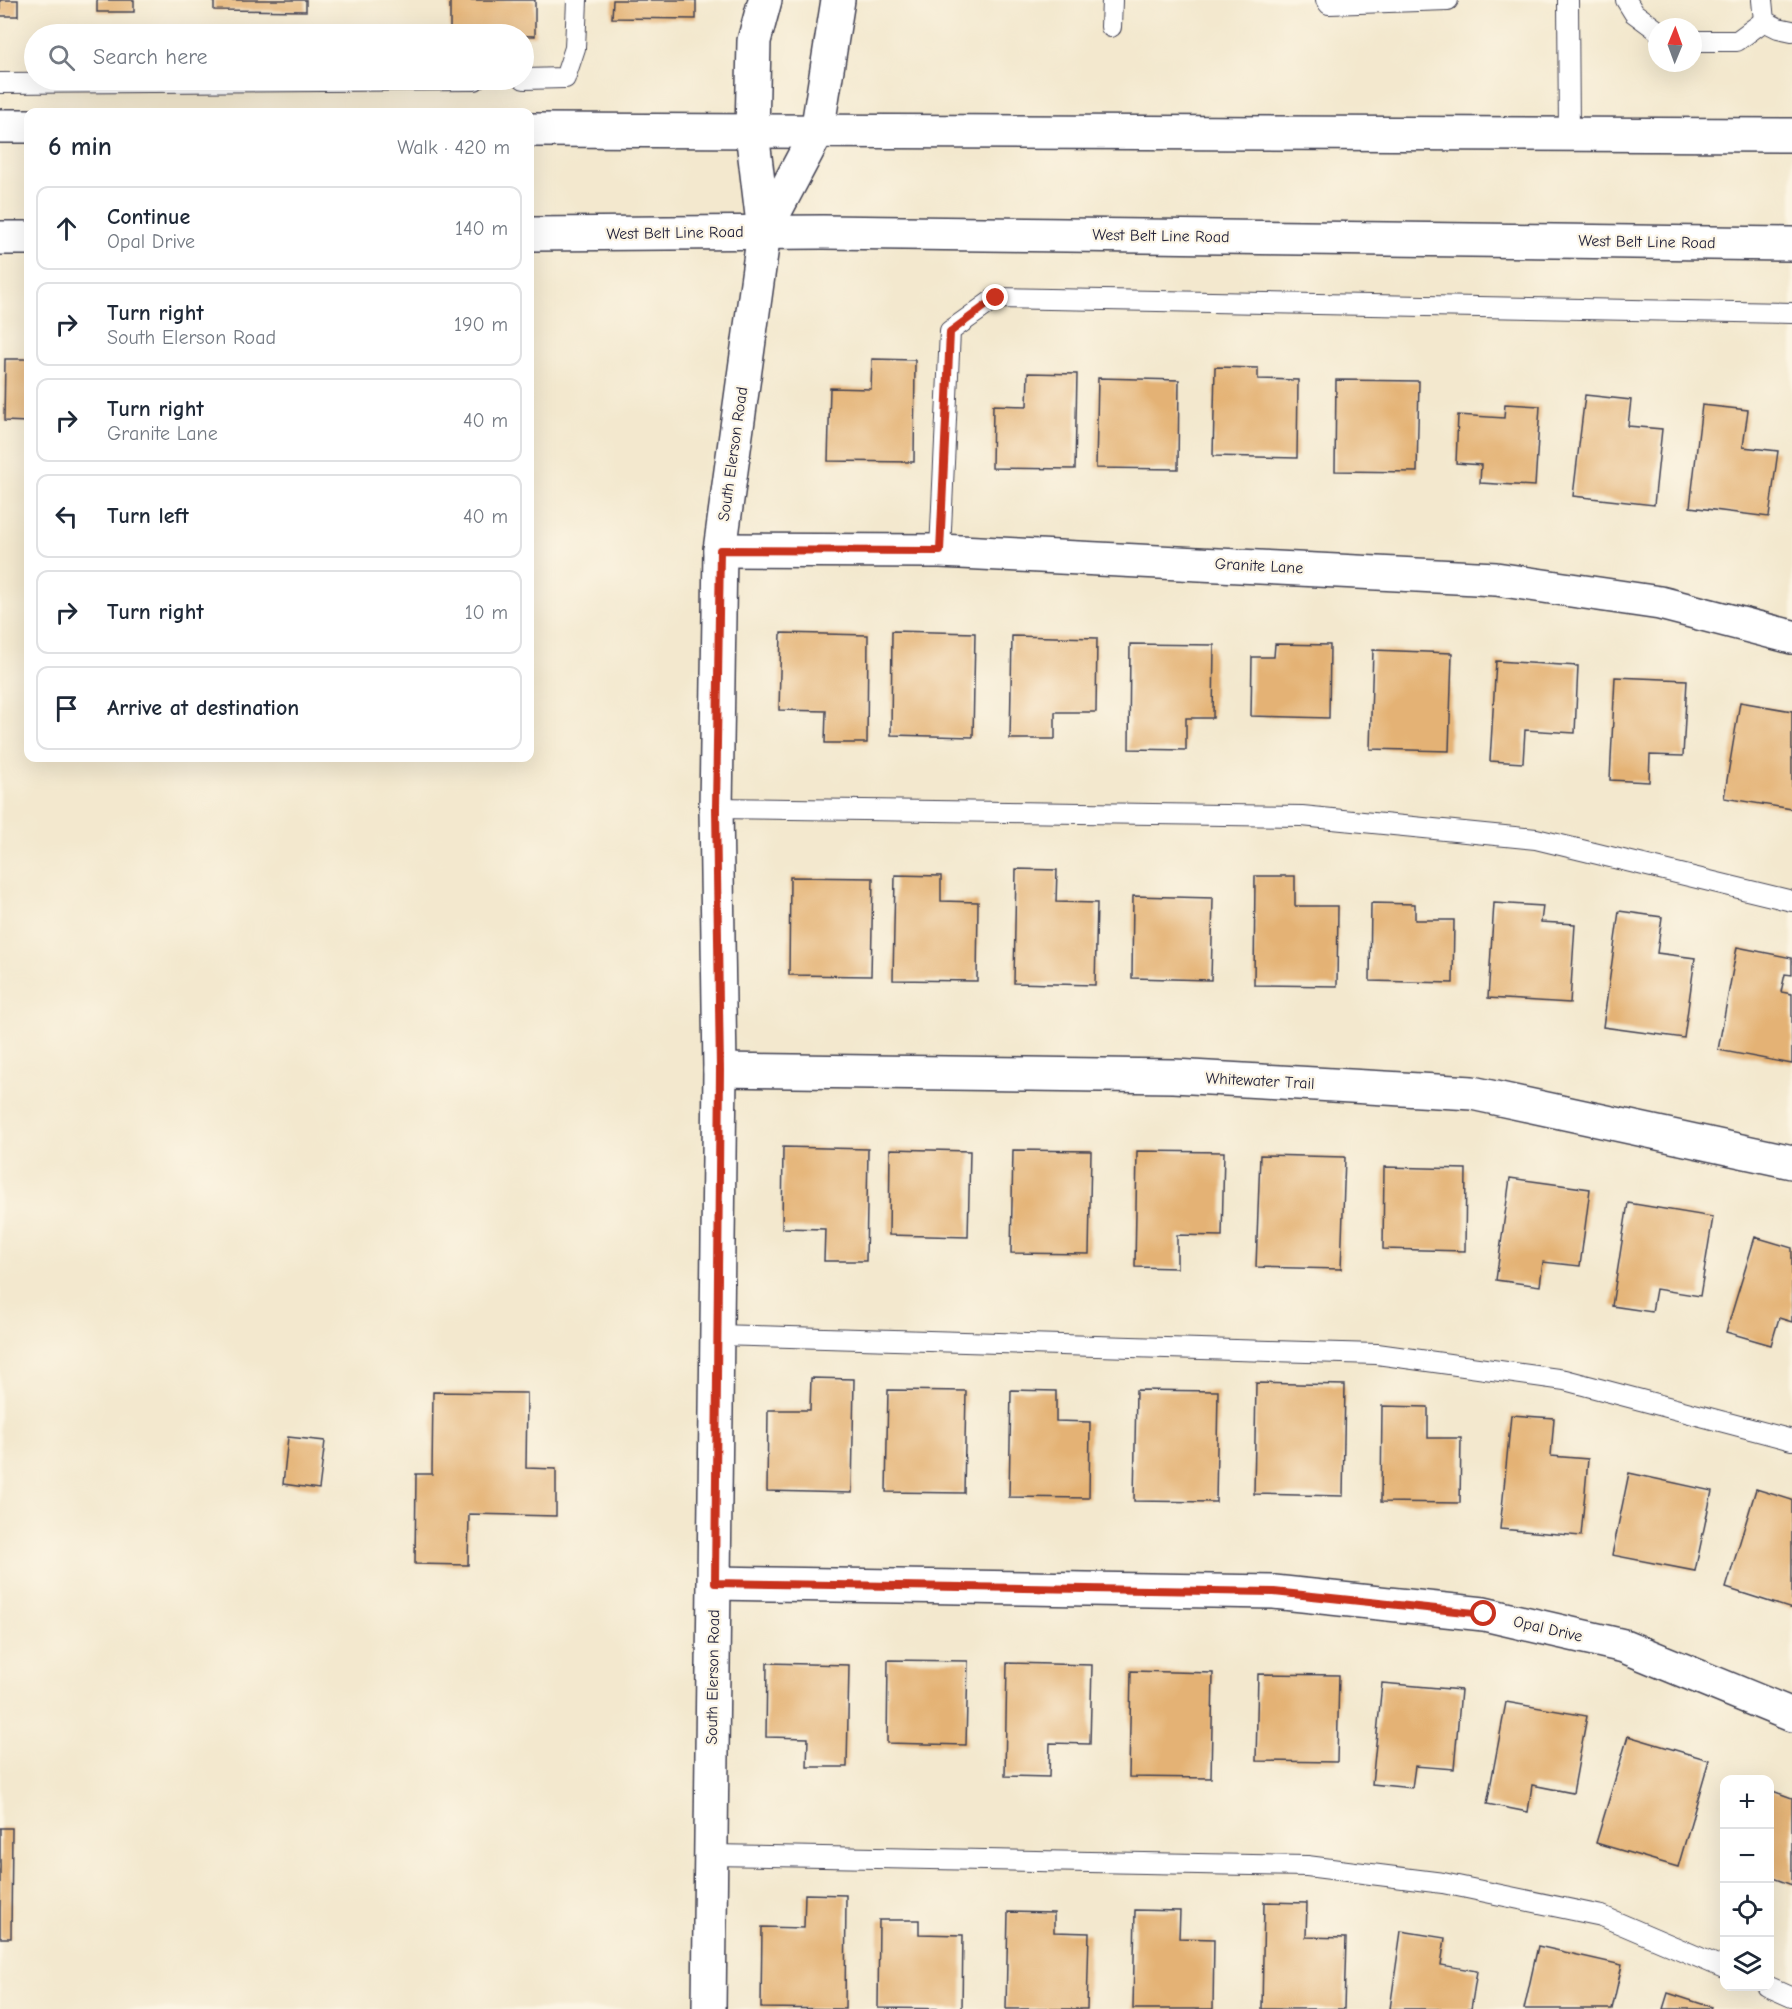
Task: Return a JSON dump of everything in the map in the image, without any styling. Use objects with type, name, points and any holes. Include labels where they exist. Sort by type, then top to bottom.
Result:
[{"type":"street","points":[[764,232],[752,132],[754,41],[765,0]]},
{"type":"street","points":[[764,232],[817,132],[838,0]]},
{"type":"street","points":[[0,126],[24,126]]},
{"type":"street","points":[[534,130],[1792,135]]},
{"type":"street","name":"West Belt Line Road","points":[[534,234],[764,232],[1792,244]]},
{"type":"street","name":"South Elerson Road","points":[[709,2009],[720,1070],[716,808],[720,550],[764,232]]},
{"type":"street","points":[[0,238],[24,238]]},
{"type":"street","name":"Granite Lane","points":[[720,550],[940,551],[1496,579],[1660,603],[1792,637]]},
{"type":"street","name":"Whitewater Trail","points":[[720,1070],[1174,1076],[1472,1093],[1792,1162]]},
{"type":"street","name":"Opal Drive","points":[[715,1583],[1274,1592],[1484,1614],[1624,1646],[1792,1715]]},
{"type":"lane","points":[[534,79],[565,78],[575,48],[577,0]]},
{"type":"lane","points":[[1111,27],[1112,0]]},
{"type":"lane","points":[[1326,0],[1329,4],[1448,0]]},
{"type":"lane","points":[[1568,0],[1569,135]]},
{"type":"lane","points":[[1626,0],[1634,14],[1648,24]]},
{"type":"lane","points":[[1762,0],[1764,21]]},
{"type":"lane","points":[[1764,21],[1778,28],[1792,31]]},
{"type":"lane","points":[[1702,41],[1737,41],[1764,21]]},
{"type":"lane","points":[[0,83],[24,83]]},
{"type":"lane","points":[[940,551],[950,332],[996,298],[1792,313]]},
{"type":"lane","points":[[716,808],[1302,816],[1536,839],[1792,901]]},
{"type":"lane","points":[[717,1335],[1377,1354],[1565,1380],[1792,1440]]},
{"type":"lane","points":[[711,1855],[1307,1866],[1443,1883],[1602,1916],[1720,1966]]},
{"type":"lane","points":[[1774,1989],[1792,1997]]},
{"type":"building","points":[[0,0],[18,0],[18,16],[0,16]]},
{"type":"building","points":[[97,0],[134,0],[134,12],[97,12]]},
{"type":"building","points":[[214,0],[306,0],[306,11],[214,10]]},
{"type":"building","points":[[450,0],[535,0],[535,36],[534,24],[450,24]]},
{"type":"building","points":[[613,0],[696,0],[696,19],[612,18]]},
{"type":"building","points":[[5,359],[24,359],[24,422],[4,421]]},
{"type":"building","points":[[872,359],[915,360],[914,462],[828,461],[830,388],[871,389]]},
{"type":"building","points":[[1215,367],[1258,368],[1258,379],[1298,380],[1297,458],[1213,456]]},
{"type":"building","points":[[1028,373],[1077,374],[1075,469],[992,468],[993,405],[1027,406]]},
{"type":"building","points":[[1098,378],[1179,380],[1178,469],[1096,468]]},
{"type":"building","points":[[1336,380],[1419,381],[1417,472],[1335,471]]},
{"type":"building","points":[[1585,395],[1631,400],[1628,426],[1662,429],[1654,505],[1573,496]]},
{"type":"building","points":[[1505,404],[1540,406],[1535,486],[1480,483],[1481,465],[1456,463],[1458,415],[1504,418]]},
{"type":"building","points":[[1702,405],[1748,410],[1743,447],[1778,451],[1769,517],[1690,507]]},
{"type":"building","points":[[892,631],[975,633],[973,737],[891,735]]},
{"type":"building","points":[[781,633],[868,635],[867,743],[825,743],[826,711],[779,710]]},
{"type":"building","points":[[1012,636],[1097,638],[1096,712],[1055,712],[1055,739],[1010,739]]},
{"type":"building","points":[[1130,644],[1214,645],[1213,718],[1186,718],[1186,750],[1129,749]]},
{"type":"building","points":[[1275,644],[1330,645],[1329,718],[1251,716],[1252,657],[1274,657]]},
{"type":"building","points":[[1373,650],[1452,653],[1449,751],[1370,749]]},
{"type":"building","points":[[1496,661],[1578,666],[1575,733],[1525,730],[1523,763],[1490,761]]},
{"type":"building","points":[[1615,677],[1687,680],[1683,756],[1650,755],[1649,782],[1610,780]]},
{"type":"building","points":[[1740,702],[1792,711],[1792,809],[1724,798]]},
{"type":"building","points":[[1016,869],[1057,870],[1056,902],[1097,903],[1095,985],[1014,983]]},
{"type":"building","points":[[895,875],[941,876],[941,901],[978,902],[977,981],[893,980]]},
{"type":"building","points":[[1255,876],[1295,876],[1295,906],[1338,906],[1337,986],[1254,985]]},
{"type":"building","points":[[790,877],[873,878],[871,976],[789,975]]},
{"type":"building","points":[[1133,896],[1213,898],[1211,980],[1132,978]]},
{"type":"building","points":[[1371,903],[1415,904],[1415,920],[1454,920],[1453,983],[1370,981]]},
{"type":"building","points":[[1494,903],[1543,906],[1541,922],[1575,924],[1570,1003],[1488,998]]},
{"type":"building","points":[[1619,911],[1662,917],[1657,953],[1695,958],[1684,1038],[1603,1027]]},
{"type":"building","points":[[1737,947],[1792,958],[1792,975],[1785,974],[1781,992],[1792,994],[1792,1064],[1718,1050]]},
{"type":"building","points":[[783,1147],[868,1149],[866,1261],[824,1261],[825,1229],[782,1228]]},
{"type":"building","points":[[890,1149],[970,1151],[968,1237],[889,1235]]},
{"type":"building","points":[[1013,1150],[1091,1151],[1089,1254],[1011,1253]]},
{"type":"building","points":[[1137,1151],[1224,1152],[1222,1236],[1177,1235],[1177,1268],[1135,1267]]},
{"type":"building","points":[[1260,1155],[1345,1157],[1341,1269],[1256,1267]]},
{"type":"building","points":[[1384,1167],[1466,1169],[1465,1251],[1383,1249]]},
{"type":"building","points":[[1510,1178],[1590,1189],[1580,1266],[1543,1262],[1540,1286],[1496,1280]]},
{"type":"building","points":[[1628,1203],[1713,1217],[1700,1296],[1656,1289],[1652,1312],[1612,1306]]},
{"type":"building","points":[[1755,1237],[1792,1248],[1792,1322],[1779,1318],[1771,1345],[1726,1332]]},
{"type":"building","points":[[811,1378],[854,1379],[852,1493],[767,1491],[768,1410],[810,1410]]},
{"type":"building","points":[[1256,1383],[1345,1385],[1343,1496],[1254,1494]]},
{"type":"building","points":[[888,1390],[966,1391],[964,1493],[886,1492]]},
{"type":"building","points":[[1011,1390],[1056,1391],[1056,1421],[1090,1422],[1089,1498],[1009,1497]]},
{"type":"building","points":[[1136,1390],[1218,1391],[1216,1502],[1134,1501]]},
{"type":"building","points":[[433,1392],[527,1393],[526,1468],[556,1469],[556,1516],[469,1514],[468,1565],[415,1564],[416,1474],[432,1474]]},
{"type":"building","points":[[1382,1406],[1428,1407],[1428,1438],[1461,1438],[1460,1503],[1381,1502]]},
{"type":"building","points":[[1511,1415],[1554,1418],[1551,1456],[1588,1459],[1581,1536],[1500,1529]]},
{"type":"building","points":[[288,1437],[325,1441],[319,1489],[283,1484]]},
{"type":"building","points":[[1629,1473],[1712,1491],[1695,1571],[1612,1555]]},
{"type":"building","points":[[1756,1489],[1792,1500],[1792,1609],[1726,1588]]},
{"type":"building","points":[[888,1660],[968,1661],[966,1745],[887,1743]]},
{"type":"building","points":[[767,1663],[849,1665],[847,1767],[807,1767],[808,1738],[766,1737]]},
{"type":"building","points":[[1007,1663],[1092,1665],[1090,1744],[1050,1743],[1049,1777],[1005,1776]]},
{"type":"building","points":[[1131,1671],[1213,1673],[1211,1778],[1129,1777]]},
{"type":"building","points":[[1258,1674],[1339,1675],[1337,1762],[1256,1761]]},
{"type":"building","points":[[1382,1683],[1461,1690],[1454,1769],[1415,1766],[1412,1788],[1372,1784]]},
{"type":"building","points":[[1506,1702],[1587,1716],[1573,1793],[1532,1785],[1528,1812],[1487,1804]]},
{"type":"building","points":[[1628,1736],[1709,1760],[1678,1867],[1596,1843]]},
{"type":"building","points":[[1774,1791],[1792,1798],[1792,1885],[1774,1878]]},
{"type":"building","points":[[0,1828],[12,1828],[11,1938],[0,1938]]},
{"type":"building","points":[[805,1894],[846,1895],[845,2009],[761,2008],[762,1927],[804,1928]]},
{"type":"building","points":[[1264,1902],[1307,1903],[1306,1937],[1346,1938],[1344,2009],[1262,2009]]},
{"type":"building","points":[[1135,1910],[1180,1911],[1179,1938],[1214,1939],[1213,2009],[1133,2009]]},
{"type":"building","points":[[1008,1912],[1054,1913],[1054,1932],[1089,1933],[1087,2009],[1006,2009]]},
{"type":"building","points":[[879,1920],[919,1920],[919,1934],[963,1935],[962,2009],[878,2008]]},
{"type":"building","points":[[1401,1931],[1445,1938],[1441,1965],[1477,1971],[1471,2009],[1390,2009]]},
{"type":"building","points":[[1538,1946],[1622,1965],[1612,2009],[1524,2009]]},
{"type":"building","points":[[1668,1993],[1711,2007],[1710,2009],[1663,2009]]},
{"type":"route","points":[[996,298],[950,332],[940,551],[720,550],[716,808],[720,1070],[715,1583],[1274,1592],[1484,1614]]}]
